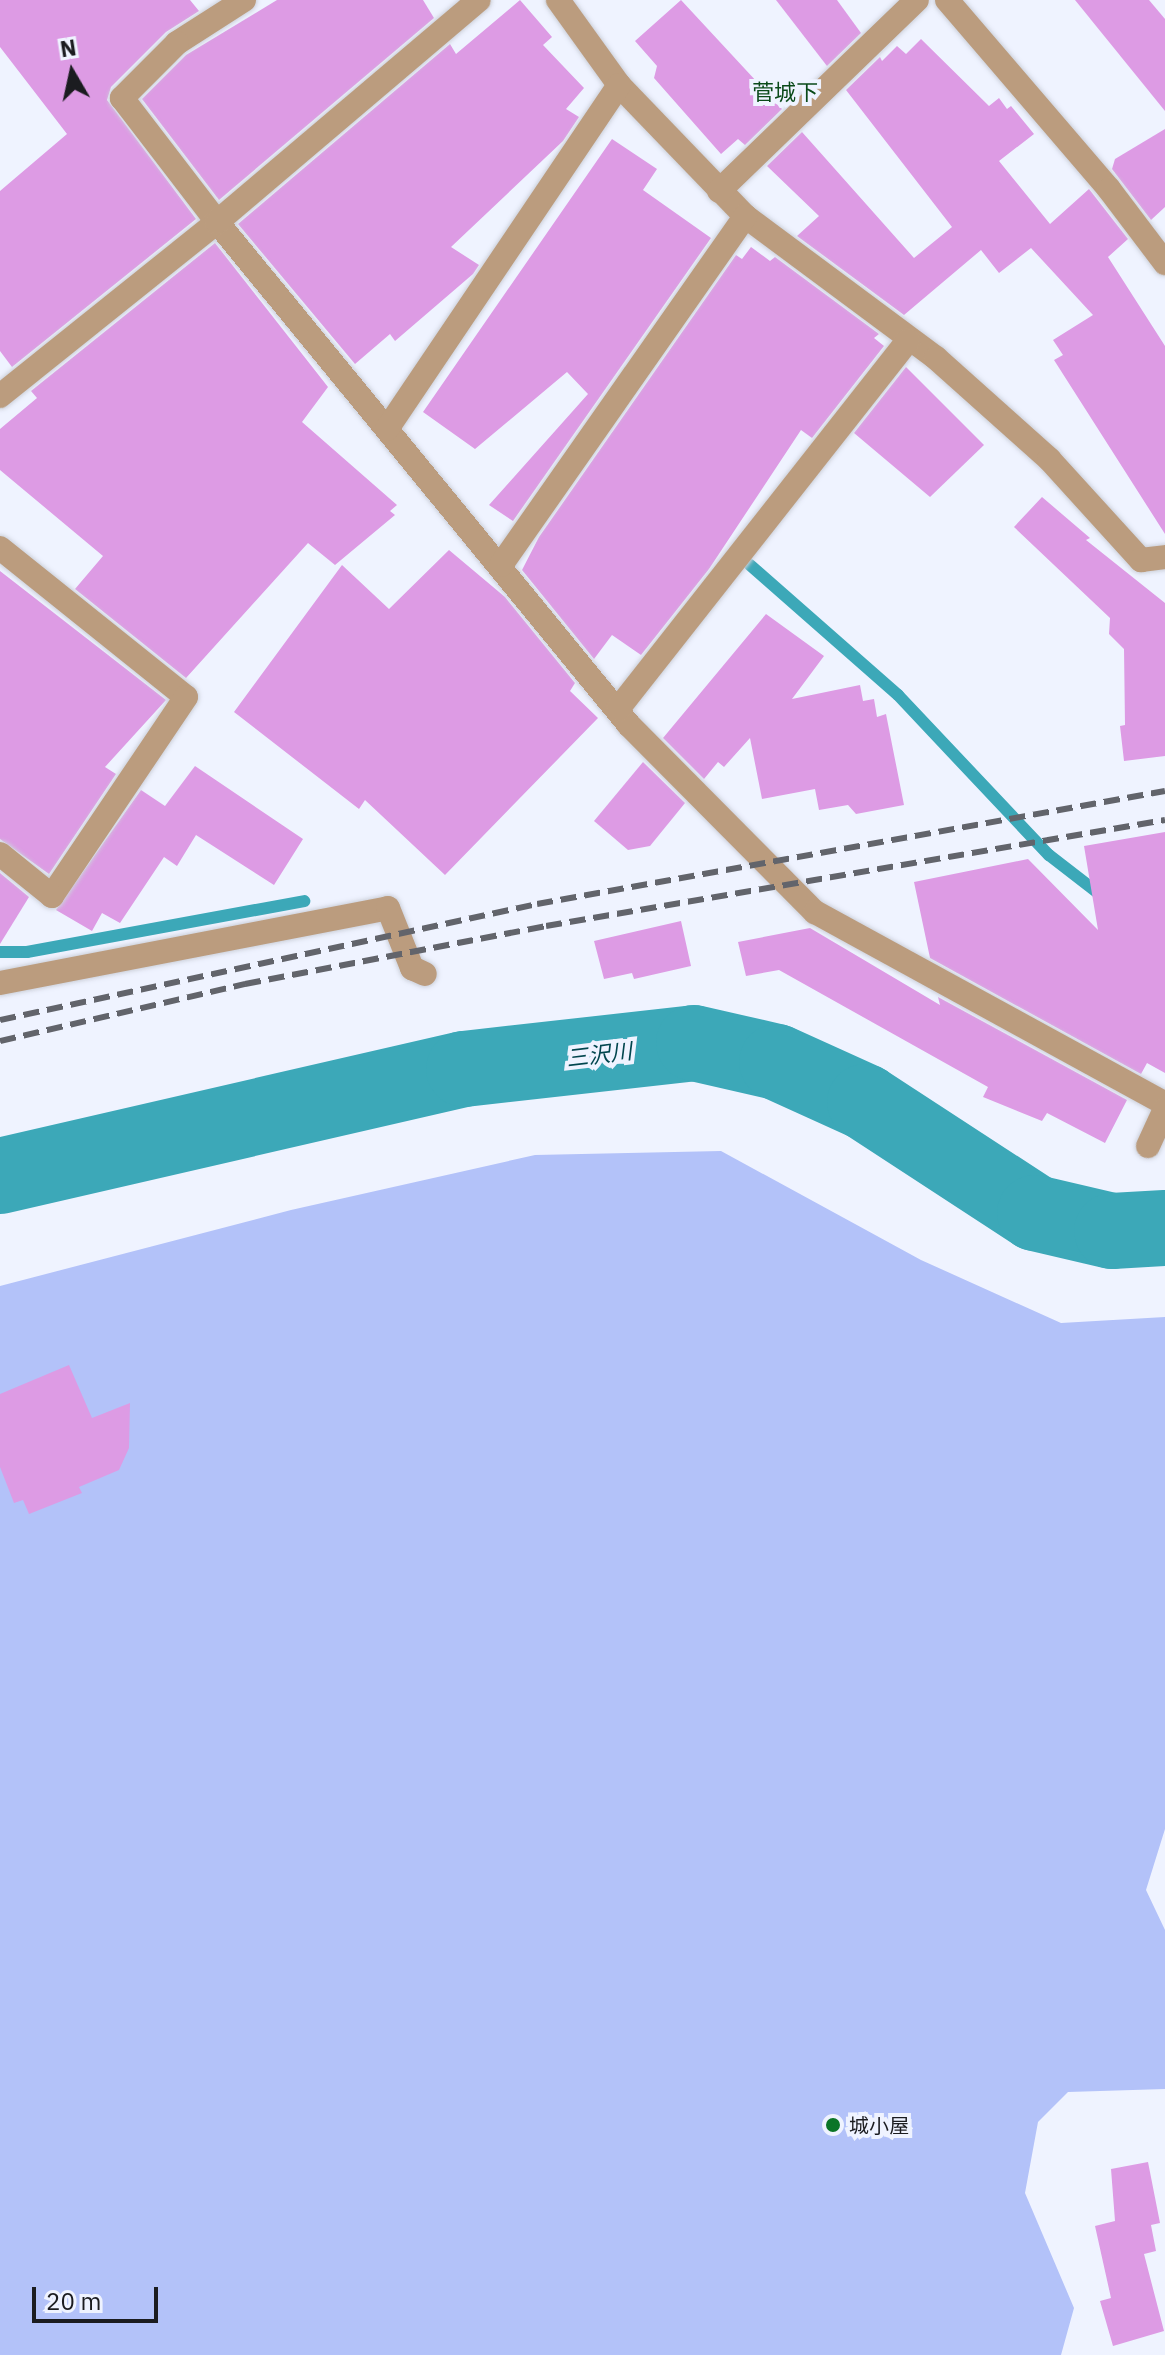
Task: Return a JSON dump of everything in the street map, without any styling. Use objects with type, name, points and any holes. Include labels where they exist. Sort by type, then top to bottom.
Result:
[{"type":"street","points":[[244,0],[177,43],[122,98],[217,222],[618,709],[815,912],[1165,1107],[1148,1146]]},
{"type":"street","points":[[0,396],[217,222],[479,0]]},
{"type":"street","points":[[558,0],[619,85],[745,216],[936,358],[1049,459],[1141,560],[1165,557]]},
{"type":"street","points":[[719,191],[917,0]]},
{"type":"street","points":[[947,0],[1109,189],[1165,263]]},
{"type":"street","points":[[387,429],[619,85]]},
{"type":"street","points":[[501,565],[745,216]]},
{"type":"street","points":[[618,709],[908,340]]},
{"type":"street","points":[[0,548],[186,697],[52,896],[0,854]]},
{"type":"street","points":[[0,983],[388,908],[412,968],[425,974]]},
{"type":"shaded area","points":[[721,1151],[921,1260],[1061,1323],[1165,1317],[1165,1829],[1146,1890],[1165,1930],[1165,2089],[1068,2092],[1038,2122],[1025,2193],[1074,2308],[1061,2355],[0,2355],[0,1286],[291,1210],[535,1155]]},
{"type":"building","points":[[0,0],[190,0],[199,11],[166,32],[111,87],[107,100],[196,219],[12,367],[0,351],[0,191],[67,134],[0,47]]},
{"type":"building","points":[[277,0],[423,0],[434,18],[219,200],[142,99],[186,55]]},
{"type":"building","points":[[520,0],[552,37],[543,45],[584,88],[566,109],[579,117],[563,141],[451,247],[479,265],[473,274],[395,341],[390,334],[355,364],[238,224],[450,44],[456,54]]},
{"type":"building","points":[[681,0],[782,109],[745,145],[738,139],[721,154],[654,78],[657,66],[635,41]]},
{"type":"building","points":[[776,0],[837,0],[861,33],[827,66]]},
{"type":"building","points":[[1075,0],[1149,0],[1165,19],[1165,111]]},
{"type":"building","points":[[921,39],[989,106],[999,98],[1007,109],[1011,106],[1034,134],[999,161],[1050,224],[1089,189],[1128,239],[1108,257],[1165,346],[1165,534],[1054,360],[1063,355],[1053,340],[1093,315],[1031,248],[999,273],[981,250],[904,315],[797,236],[819,216],[767,166],[802,132],[914,258],[952,227],[846,90],[880,57],[882,61],[897,46],[906,54]]},
{"type":"building","points":[[1165,129],[1165,207],[1151,220],[1112,169],[1115,159]]},
{"type":"building","points":[[612,139],[657,169],[643,190],[711,238],[513,521],[489,505],[588,394],[567,372],[475,449],[423,412]]},
{"type":"building","points":[[215,243],[328,387],[302,422],[397,505],[390,511],[395,515],[335,565],[308,543],[186,678],[75,589],[103,556],[0,470],[0,429],[37,398],[31,391]]},
{"type":"building","points":[[751,247],[770,261],[775,257],[879,334],[874,338],[884,346],[812,438],[801,430],[709,569],[641,655],[612,635],[594,659],[522,570],[539,537],[736,255],[742,259]]},
{"type":"building","points":[[906,367],[984,445],[930,497],[854,433]]},
{"type":"building","points":[[1042,497],[1090,538],[1086,540],[1165,603],[1165,756],[1124,761],[1120,726],[1125,725],[1124,649],[1109,634],[1110,618],[1014,527]]},
{"type":"building","points":[[449,550],[505,597],[575,683],[570,691],[598,718],[445,875],[365,800],[359,809],[234,712],[342,565],[389,609]]},
{"type":"building","points":[[0,571],[166,700],[105,767],[116,774],[49,874],[0,839]]},
{"type":"building","points":[[766,614],[824,656],[792,699],[860,685],[863,701],[874,699],[877,717],[886,714],[904,805],[856,814],[848,805],[819,810],[815,789],[762,799],[750,738],[724,767],[718,762],[704,779],[663,738]]},
{"type":"building","points":[[643,762],[685,803],[650,846],[628,850],[594,821]]},
{"type":"building","points":[[195,766],[303,839],[274,885],[196,835],[177,866],[164,857],[120,923],[102,913],[92,931],[56,910],[141,790],[165,806]]},
{"type":"building","points":[[1165,832],[1165,1073],[1147,1063],[1141,1074],[930,958],[914,882],[1028,859],[1098,930],[1084,846]]},
{"type":"building","points":[[0,873],[29,897],[0,944]]},
{"type":"building","points":[[681,921],[691,966],[634,979],[632,973],[604,979],[594,941]]},
{"type":"building","points":[[810,928],[940,1005],[938,997],[1127,1100],[1105,1143],[1047,1113],[1042,1121],[983,1097],[988,1087],[779,970],[746,976],[738,942]]},
{"type":"building","points":[[69,1365],[92,1418],[130,1403],[129,1448],[119,1470],[79,1487],[82,1493],[29,1514],[23,1500],[14,1503],[0,1467],[0,1394]]},
{"type":"building","points":[[1148,2162],[1160,2223],[1151,2225],[1156,2251],[1144,2254],[1164,2331],[1113,2346],[1100,2301],[1111,2298],[1095,2226],[1115,2221],[1111,2169]]},
{"type":"waterway","points":[[750,565],[898,695],[1049,855],[1102,896]]},
{"type":"waterway","points":[[0,952],[27,952],[304,901]]},
{"type":"waterway","name":"三沢川","points":[[0,1176],[464,1069],[694,1043],[777,1062],[865,1102],[1035,1213],[1112,1231],[1165,1228]]},
{"type":"railway","points":[[0,1020],[537,904],[1165,791]]},
{"type":"railway","points":[[0,1041],[245,984],[546,926],[1165,820]]},
{"type":"place","name":"城小屋","points":[[833,2125]]},
{"type":"district","name":"菅城下","points":[[785,92]]}]
